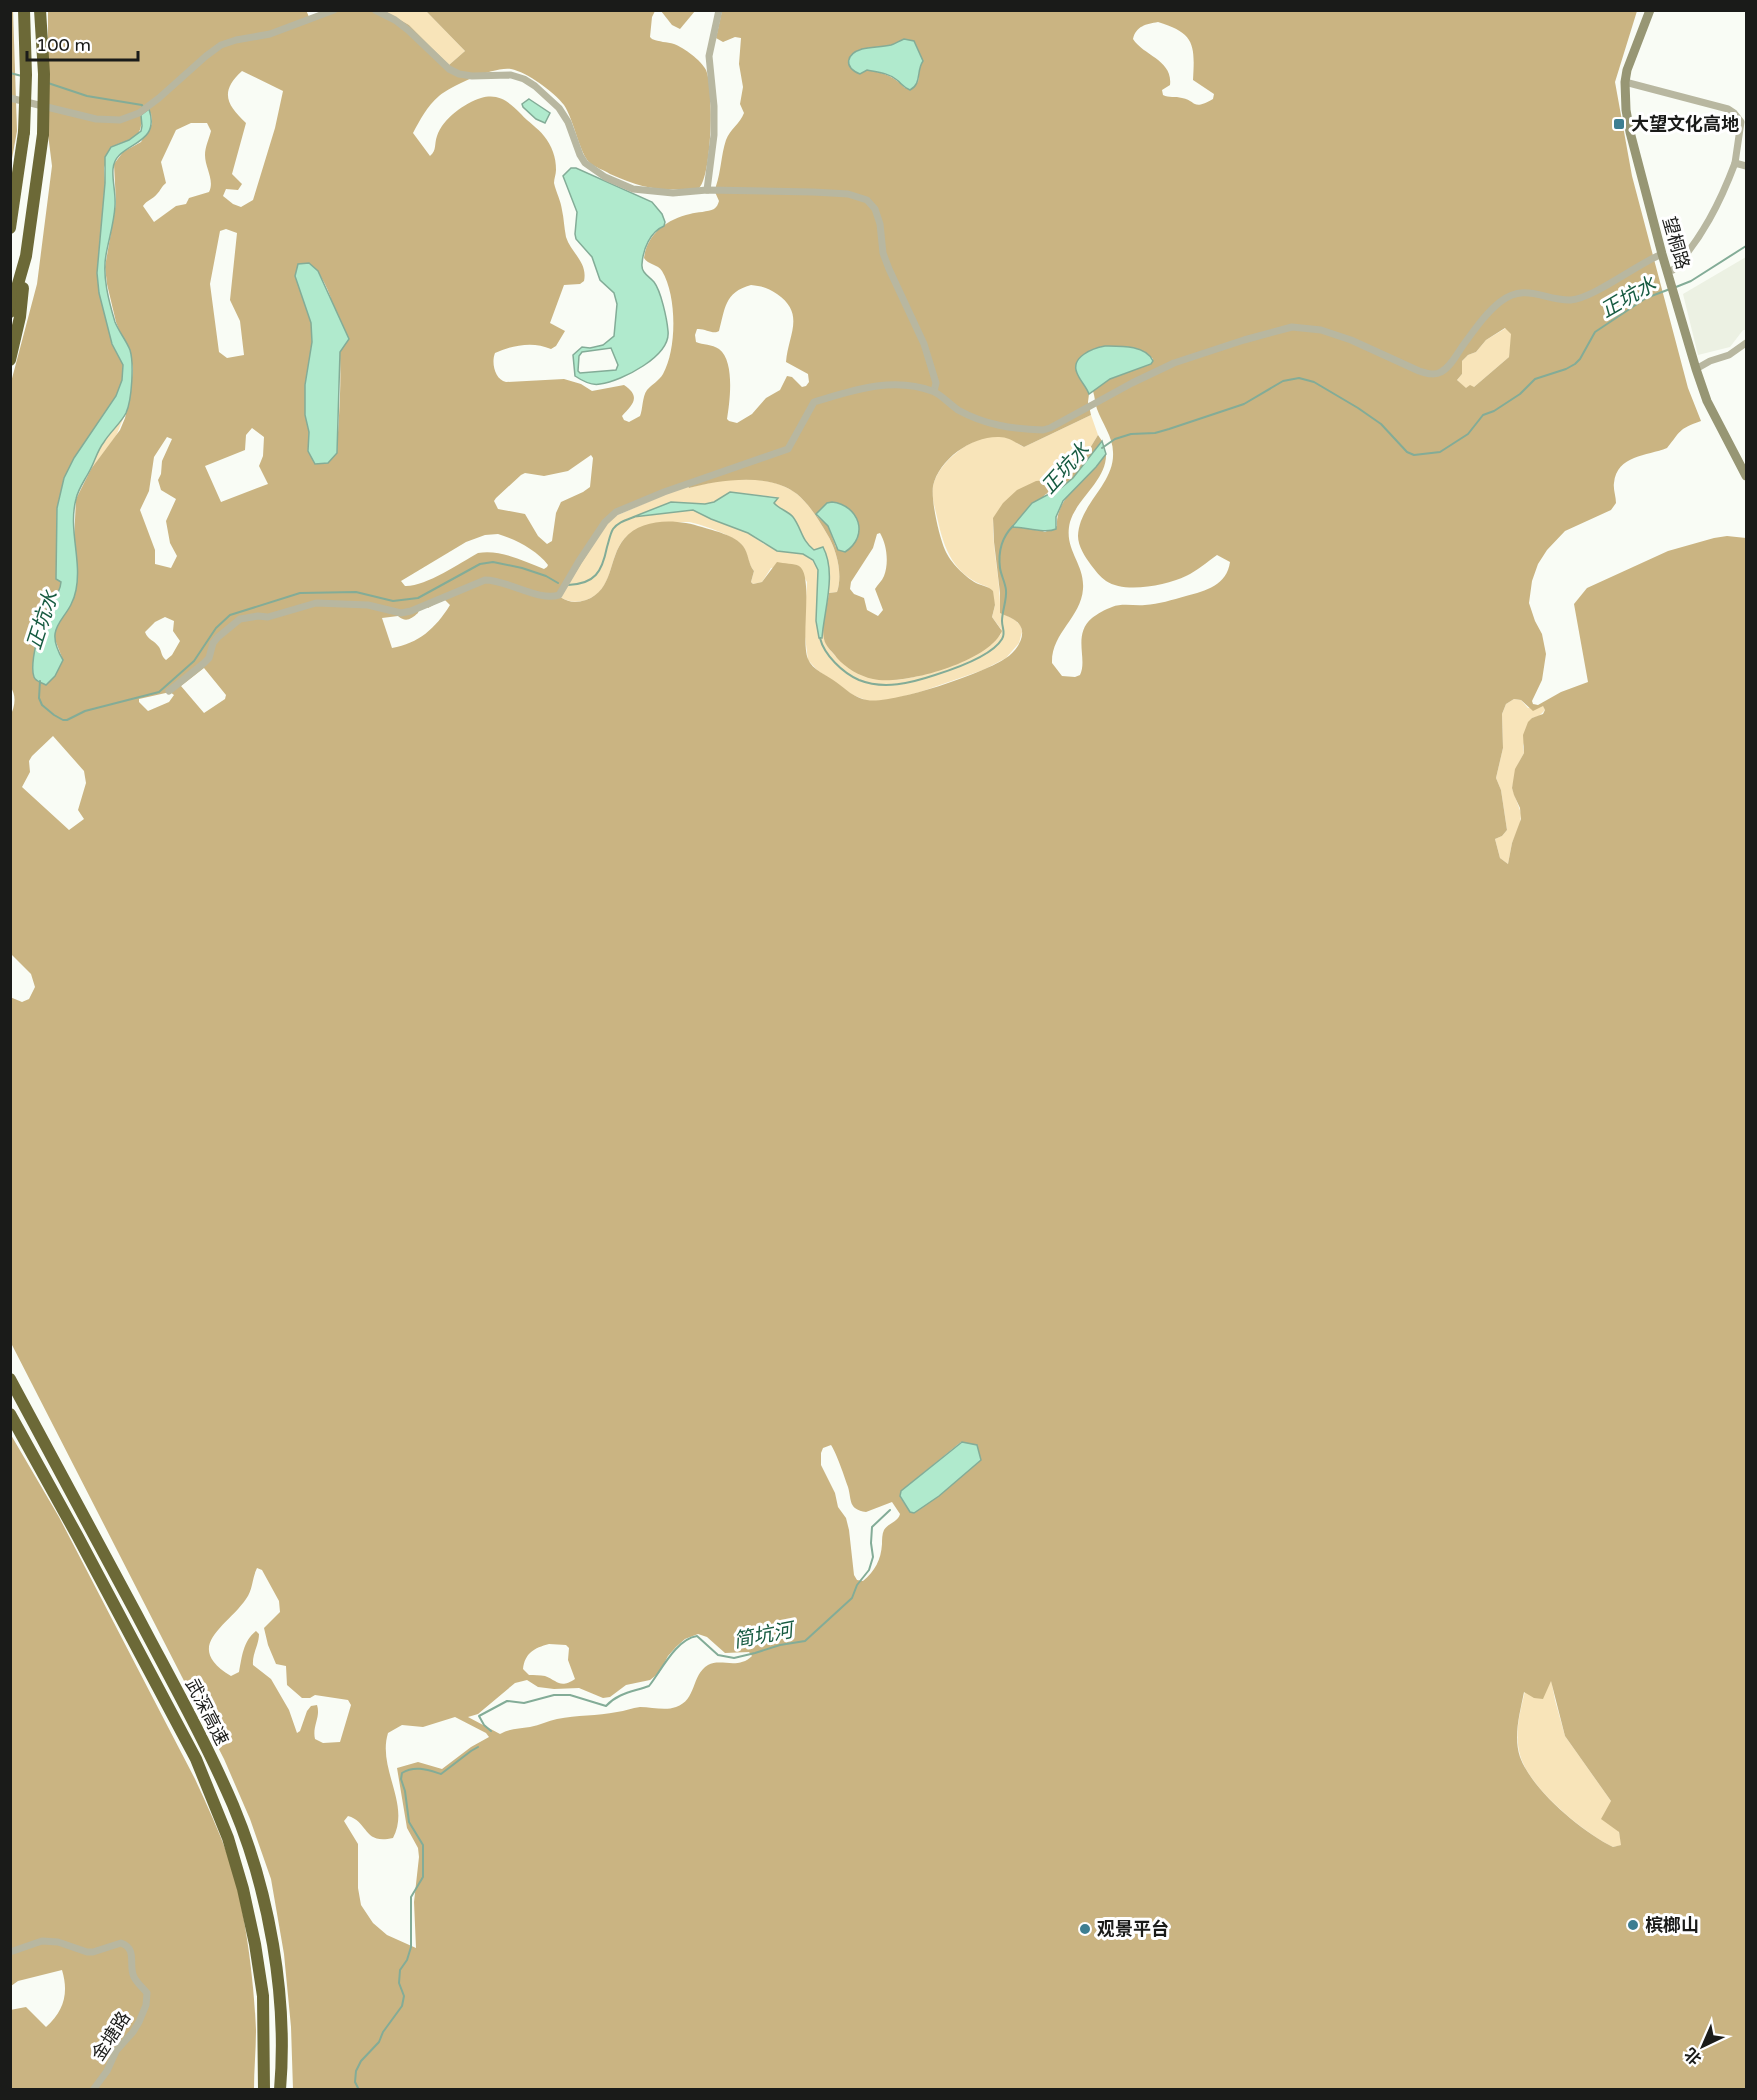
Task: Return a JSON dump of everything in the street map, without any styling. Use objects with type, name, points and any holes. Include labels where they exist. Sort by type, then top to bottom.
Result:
[{"type":"highway","points":[[10,228],[24,132],[26,75],[24,10]]},
{"type":"highway","points":[[10,360],[20,317],[43,134],[44,74],[40,10]]},
{"type":"highway","points":[[10,312],[26,256]]},
{"type":"highway","name":"武深高速","points":[[10,1379],[187,1710],[233,1806],[254,1866],[267,1914],[278,1974],[282,2064],[280,2090]]},
{"type":"highway","name":"武深高速","points":[[10,1414],[196,1759],[228,1838],[243,1889],[263,1996],[264,2090]]},
{"type":"main road","name":"望桐路","points":[[1650,10],[1627,70],[1625,82],[1630,132],[1662,254],[1696,369],[1707,401],[1746,476]]},
{"type":"street","points":[[10,98],[96,119],[120,120],[143,109],[221,45],[270,34],[334,10]]},
{"type":"street","points":[[375,10],[408,30],[449,69],[459,74],[511,75],[535,86],[559,108],[568,122],[585,163],[605,177],[633,189],[673,193],[707,190],[848,194],[867,200],[875,209],[880,224],[883,253],[889,269],[924,344],[936,383],[934,391]]},
{"type":"street","points":[[707,190],[714,135],[714,106],[709,56],[719,10]]},
{"type":"street","points":[[1625,82],[1728,109],[1741,122],[1735,163],[1726,188],[1696,243],[1669,275]]},
{"type":"street","points":[[1735,163],[1746,166]]},
{"type":"street","points":[[169,691],[209,658],[213,643],[240,620],[258,616],[268,617],[316,603],[368,605],[401,613],[411,611],[484,580],[494,580],[547,597],[559,595],[579,561],[611,516],[664,492],[788,449],[814,402],[863,387],[911,385],[934,391],[954,407],[993,426],[1042,430],[1050,428],[1174,363],[1292,327],[1321,330],[1430,374],[1442,372],[1476,327],[1498,303],[1512,294],[1522,292],[1572,300],[1584,296],[1662,254]]},
{"type":"street","points":[[1696,369],[1710,361],[1729,356],[1746,343]]},
{"type":"street","name":"金塘路","points":[[10,1952],[42,1941],[58,1942],[87,1952],[121,1943],[127,1945],[130,1950],[134,1977],[147,1993],[146,2006],[133,2032],[116,2051],[107,2071],[93,2090]]},
{"type":"shaded area","points":[[13,10],[17,131],[11,164],[10,11]]},
{"type":"shaded area","points":[[306,10],[309,17],[329,11],[385,11],[409,25],[449,65],[465,51],[426,11],[655,11],[652,17],[650,37],[683,48],[704,66],[709,80],[711,112],[709,150],[707,167],[699,188],[674,190],[643,186],[592,165],[583,153],[564,105],[540,83],[511,69],[485,73],[445,92],[427,109],[413,133],[430,156],[440,129],[449,117],[475,100],[493,97],[512,106],[544,136],[554,156],[556,170],[554,183],[566,237],[584,268],[584,281],[580,284],[564,285],[550,323],[565,331],[556,346],[551,349],[537,345],[523,345],[502,350],[495,353],[493,361],[495,371],[502,381],[506,382],[564,379],[581,384],[592,391],[624,385],[634,397],[632,405],[622,416],[629,422],[640,416],[645,393],[663,374],[668,363],[673,337],[673,308],[667,282],[662,271],[644,258],[646,249],[654,235],[666,224],[682,216],[712,210],[717,206],[719,201],[715,192],[726,140],[744,113],[740,104],[743,87],[739,64],[741,38],[735,37],[723,42],[716,38],[722,11],[1637,11],[1615,82],[1632,176],[1688,388],[1701,421],[1684,429],[1667,448],[1634,458],[1621,467],[1614,483],[1616,503],[1611,510],[1565,531],[1547,550],[1538,564],[1532,581],[1529,603],[1542,634],[1546,654],[1542,680],[1532,701],[1533,704],[1538,705],[1561,692],[1588,682],[1574,604],[1587,588],[1668,551],[1714,538],[1727,536],[1746,538],[1746,2089],[293,2089],[291,2027],[284,1954],[271,1879],[250,1819],[224,1759],[11,1343],[10,997],[22,1002],[29,999],[35,987],[31,974],[10,953],[10,717],[14,694],[10,686],[10,386],[37,284],[52,166],[48,134],[48,11]],"holes":[[[1158,22],[1186,36],[1193,49],[1193,80],[1214,94],[1213,99],[1198,105],[1187,99],[1163,95],[1162,90],[1170,85],[1167,70],[1133,39],[1136,31],[1142,26]],[[904,39],[914,41],[921,56],[918,82],[905,88],[892,77],[867,70],[859,50],[893,45]],[[242,71],[283,91],[275,128],[253,200],[241,207],[223,196],[226,189],[238,190],[242,184],[232,174],[246,123],[230,104],[228,92],[230,85]],[[151,113],[152,124],[141,142],[123,152],[114,164],[116,203],[105,267],[116,322],[129,347],[133,369],[130,395],[120,430],[91,469],[76,499],[71,603],[56,628],[54,637],[63,660],[45,684],[37,680],[34,655],[48,606],[60,590],[61,582],[56,579],[57,508],[64,478],[116,396],[122,380],[123,365],[112,344],[99,293],[97,273],[105,183],[104,168],[111,147],[138,134],[141,115]],[[191,123],[207,123],[211,131],[205,155],[211,183],[209,192],[189,198],[186,204],[176,206],[154,222],[143,206],[166,183],[161,162],[176,130]],[[226,229],[237,233],[230,300],[240,321],[244,355],[227,358],[219,352],[210,284],[220,231]],[[309,263],[323,280],[332,301],[337,326],[340,352],[337,453],[308,451],[309,432],[305,415],[305,385],[312,342],[311,323],[306,309]],[[751,285],[768,289],[786,302],[793,317],[786,362],[808,374],[809,382],[802,387],[792,377],[787,376],[780,390],[766,398],[752,414],[737,423],[727,419],[730,382],[724,355],[716,347],[696,342],[695,335],[697,329],[719,331],[727,303],[735,292]],[[1505,328],[1511,334],[1509,357],[1474,387],[1470,385],[1466,388],[1457,380],[1462,374],[1462,361],[1468,355],[1476,352],[1486,340]],[[1105,346],[1124,347],[1143,351],[1153,359],[1151,364],[1110,379],[1093,391],[1096,407],[1109,435],[1113,452],[1109,474],[1084,514],[1080,525],[1079,544],[1089,562],[1106,581],[1114,585],[1135,588],[1157,585],[1186,576],[1217,555],[1230,562],[1225,576],[1208,589],[1155,604],[1116,606],[1092,618],[1083,632],[1080,675],[1062,676],[1052,663],[1053,652],[1077,609],[1083,589],[1081,572],[1069,541],[1070,522],[1102,472],[1106,454],[1067,496],[1058,515],[1057,526],[1045,532],[1035,528],[1012,527],[1046,494],[1062,487],[1073,478],[1102,441],[1098,435],[1079,466],[1067,478],[1036,481],[1017,490],[1003,503],[993,518],[1000,613],[1015,620],[1021,628],[1022,633],[1017,648],[1010,655],[979,672],[916,693],[879,700],[862,699],[816,669],[810,663],[806,650],[806,582],[799,566],[777,562],[762,582],[753,584],[751,582],[754,571],[745,549],[739,542],[724,534],[692,524],[672,521],[650,523],[640,527],[624,539],[619,547],[602,589],[586,600],[576,602],[560,597],[607,523],[616,514],[687,485],[689,488],[715,482],[759,480],[786,487],[797,494],[814,512],[831,540],[838,563],[839,585],[837,592],[829,593],[823,634],[826,644],[841,662],[863,676],[887,680],[924,675],[963,662],[981,653],[994,642],[1002,631],[992,617],[995,605],[993,591],[967,577],[947,555],[938,528],[933,500],[936,476],[949,458],[978,440],[1003,437],[1024,447],[1091,415],[1089,394],[1076,368],[1086,353]],[[252,428],[264,437],[263,456],[259,466],[268,484],[221,502],[205,466],[245,450],[246,435]],[[167,437],[172,439],[162,461],[158,480],[161,490],[176,499],[166,521],[170,543],[177,556],[171,568],[155,564],[155,550],[140,510],[149,491],[154,457]],[[591,455],[593,458],[590,487],[561,502],[556,513],[552,541],[547,544],[538,536],[525,514],[498,509],[494,501],[525,473],[544,476],[568,471]],[[845,506],[858,522],[858,538],[849,549],[836,547],[828,526],[817,516]],[[880,533],[886,548],[887,560],[886,571],[875,589],[883,610],[878,616],[867,610],[864,598],[854,594],[850,589],[851,582],[873,548],[877,534]],[[498,534],[518,542],[532,550],[548,565],[544,569],[503,554],[486,552],[478,553],[422,583],[405,586],[401,581],[466,542],[485,535]],[[444,599],[450,605],[426,634],[410,643],[392,648],[382,618],[398,616],[406,620],[418,613],[420,606],[426,604],[428,608]],[[165,617],[174,621],[173,631],[180,641],[172,655],[166,660],[159,647],[145,632],[155,622]],[[204,668],[226,695],[225,699],[204,713],[181,686]],[[170,692],[174,695],[169,702],[148,711],[139,699]],[[1514,699],[1521,700],[1533,711],[1543,706],[1545,710],[1543,714],[1528,722],[1523,735],[1524,753],[1515,769],[1512,788],[1520,808],[1521,819],[1512,843],[1508,864],[1500,858],[1495,839],[1507,830],[1501,790],[1496,778],[1503,748],[1502,714],[1506,704]],[[53,736],[84,771],[86,783],[78,810],[84,819],[69,830],[22,787],[30,772],[29,761],[32,756]],[[961,1442],[981,1460],[939,1496],[910,1512],[900,1497],[901,1491]],[[831,1445],[843,1472],[853,1506],[866,1512],[892,1502],[900,1514],[884,1530],[879,1560],[863,1581],[857,1580],[854,1575],[849,1530],[846,1518],[838,1507],[835,1493],[821,1465],[823,1448]],[[257,1568],[262,1570],[279,1601],[280,1612],[264,1628],[276,1664],[286,1666],[287,1685],[302,1698],[315,1695],[348,1700],[351,1705],[340,1742],[323,1743],[315,1739],[317,1705],[311,1706],[307,1711],[300,1731],[297,1733],[289,1710],[271,1679],[253,1665],[259,1638],[256,1631],[246,1644],[239,1672],[231,1676],[217,1665],[210,1655],[209,1646],[213,1637],[250,1592]],[[698,1634],[707,1637],[725,1653],[749,1652],[752,1656],[741,1662],[708,1665],[699,1675],[683,1704],[672,1708],[640,1707],[564,1718],[500,1734],[468,1717],[478,1714],[515,1683],[527,1680],[538,1687],[579,1688],[603,1698],[610,1697],[626,1685],[650,1680],[659,1673],[676,1647],[685,1639]],[[549,1644],[566,1645],[569,1648],[568,1660],[575,1679],[562,1684],[545,1676],[529,1675],[523,1669],[531,1652]],[[1551,1681],[1565,1736],[1611,1801],[1601,1819],[1619,1832],[1621,1845],[1613,1847],[1573,1821],[1535,1783],[1520,1757],[1517,1741],[1524,1692],[1534,1698],[1543,1699]],[[455,1717],[486,1733],[489,1737],[471,1747],[442,1769],[418,1762],[397,1768],[407,1828],[418,1848],[419,1857],[414,1902],[416,1948],[387,1935],[373,1923],[361,1905],[358,1888],[358,1844],[344,1821],[348,1816],[360,1823],[371,1836],[383,1839],[393,1838],[398,1825],[398,1812],[387,1760],[388,1733],[402,1725],[423,1727]]]},
{"type":"shaded area","points":[[695,10],[680,29],[672,25],[661,11]]},
{"type":"shaded area","points":[[385,11],[426,11],[465,51],[449,65],[409,25]]},
{"type":"shaded area","points":[[904,39],[914,41],[923,61],[918,81],[910,90],[883,73],[867,70],[860,74],[849,64],[850,57],[857,51],[891,45]]},
{"type":"shaded area","points":[[529,99],[550,113],[545,123],[536,119],[523,107],[522,104]]},
{"type":"shaded area","points":[[149,109],[151,122],[149,131],[144,138],[121,153],[113,169],[114,218],[105,263],[107,289],[113,314],[130,350],[132,372],[130,400],[126,413],[102,445],[77,495],[73,522],[77,567],[76,590],[73,601],[56,630],[57,648],[63,660],[55,676],[46,685],[35,679],[33,662],[42,621],[58,593],[61,582],[56,579],[57,508],[64,478],[74,458],[116,396],[122,380],[123,365],[112,344],[99,293],[97,273],[105,157],[111,147],[129,140],[141,131],[141,115]]},
{"type":"shaded area","points":[[571,168],[576,168],[652,202],[662,214],[665,222],[664,226],[655,232],[648,242],[642,267],[657,286],[665,313],[667,340],[654,358],[643,366],[632,373],[600,384],[583,381],[575,376],[573,355],[582,347],[603,345],[614,336],[617,304],[614,293],[600,280],[592,257],[576,239],[577,212],[563,176]],"holes":[[[611,348],[618,365],[616,370],[580,373],[578,371],[579,356],[582,352]]]},
{"type":"shaded area","points":[[1746,257],[1746,330],[1743,330],[1730,347],[1698,355],[1683,294]]},
{"type":"shaded area","points":[[309,263],[318,271],[349,339],[340,352],[337,453],[328,463],[315,464],[308,451],[309,432],[305,415],[305,385],[312,342],[311,323],[295,276],[298,264]]},
{"type":"shaded area","points":[[1506,328],[1512,334],[1509,357],[1474,387],[1466,389],[1457,380],[1462,374],[1462,361],[1468,355],[1476,352],[1486,340]]},
{"type":"shaded area","points":[[1105,346],[1139,349],[1150,356],[1153,361],[1151,364],[1110,379],[1089,394],[1077,373],[1077,362],[1089,351]]},
{"type":"shaded area","points":[[126,412],[116,436],[91,469],[98,450]]},
{"type":"shaded area","points":[[1091,415],[1098,435],[1079,466],[1066,478],[1052,478],[993,518],[1000,612],[1021,626],[1019,643],[1006,658],[983,670],[920,692],[886,701],[868,701],[853,695],[817,670],[808,660],[804,629],[807,582],[797,565],[771,568],[762,582],[753,584],[751,582],[754,571],[740,543],[723,533],[694,523],[683,522],[647,527],[632,533],[627,536],[616,552],[607,580],[596,595],[575,602],[560,597],[580,562],[611,518],[687,485],[689,488],[729,480],[759,480],[786,487],[806,502],[834,547],[839,570],[839,585],[837,592],[829,593],[824,639],[832,652],[839,660],[866,676],[895,680],[924,674],[980,649],[1001,634],[1001,629],[992,617],[995,605],[988,587],[976,582],[959,569],[947,551],[933,498],[933,486],[937,476],[952,456],[986,437],[1008,438],[1024,447]],"holes":[[[730,492],[776,497],[774,503],[793,517],[810,546],[814,550],[820,549],[826,605],[823,621],[818,570],[813,561],[803,554],[764,544],[748,533],[693,510],[633,517],[671,502],[705,504],[714,502]]]},
{"type":"shaded area","points":[[1102,441],[1106,454],[1063,501],[1056,517],[1056,529],[1041,531],[1012,527],[1032,503],[1062,487],[1073,478]]},
{"type":"shaded area","points":[[730,492],[778,498],[774,503],[793,517],[810,546],[814,550],[823,547],[829,568],[829,580],[822,638],[819,638],[816,621],[818,570],[813,560],[803,554],[777,551],[748,533],[693,510],[633,517],[671,502],[705,504],[714,502]]},
{"type":"shaded area","points":[[832,502],[849,509],[858,522],[857,538],[845,552],[838,550],[828,526],[816,514],[827,503]]},
{"type":"shaded area","points":[[1514,699],[1521,700],[1528,708],[1543,705],[1545,710],[1539,716],[1532,718],[1523,746],[1524,753],[1518,764],[1512,788],[1521,813],[1520,825],[1512,843],[1508,864],[1500,858],[1495,839],[1507,830],[1501,790],[1496,778],[1503,748],[1502,714],[1506,704]]},
{"type":"shaded area","points":[[11,1435],[59,1517],[195,1779],[225,1849],[240,1899],[251,1966],[256,2030],[254,2089],[11,2089],[10,2010],[26,2007],[46,2027],[61,2008],[65,1986],[62,1970],[18,1981],[11,1986]]},
{"type":"shaded area","points":[[962,1442],[977,1445],[981,1460],[939,1496],[914,1513],[910,1512],[900,1496],[901,1491]]},
{"type":"shaded area","points":[[1551,1679],[1565,1736],[1611,1801],[1622,1845],[1613,1847],[1573,1820],[1546,1795],[1525,1768],[1518,1747],[1518,1723],[1525,1691]]},
{"type":"waterway","name":"正坑水","points":[[10,73],[22,76]]},
{"type":"waterway","name":"正坑水","points":[[48,83],[87,96],[143,107]]},
{"type":"waterway","name":"正坑水","points":[[1676,287],[1691,281],[1746,246]]},
{"type":"waterway","name":"正坑水","points":[[1102,448],[1115,439],[1131,434],[1155,433],[1244,404],[1283,381],[1299,378],[1314,382],[1358,408],[1381,424],[1407,452],[1414,455],[1440,452],[1468,434],[1483,415],[1494,411],[1520,394],[1535,379],[1575,364],[1595,332],[1646,298],[1670,289]]},
{"type":"waterway","name":"正坑水","points":[[568,585],[585,582],[596,575],[603,563],[613,529],[634,517]]},
{"type":"waterway","name":"正坑水","points":[[820,638],[830,657],[841,668],[859,680],[878,685],[917,681],[972,661],[990,651],[1004,635],[1002,621],[1006,590],[1000,568],[1000,556],[1004,540],[1013,526]]},
{"type":"waterway","name":"正坑水","points":[[40,681],[39,698],[42,705],[54,715],[67,720],[85,711],[159,692],[194,661],[216,628],[230,615],[300,593],[356,592],[393,601],[418,598],[480,564],[493,562],[522,568],[546,576],[558,583]]},
{"type":"waterway","name":"简坑河","points":[[491,1731],[479,1716],[507,1701],[524,1703],[554,1695],[570,1695],[606,1706],[620,1696],[649,1686],[670,1656],[689,1638],[697,1636],[718,1655],[734,1658],[780,1645],[805,1641],[852,1598],[857,1585],[869,1570],[873,1557],[872,1527],[890,1510]]},
{"type":"waterway","name":"简坑河","points":[[359,2090],[355,2082],[356,2071],[361,2061],[379,2042],[383,2032],[402,2006],[404,1996],[399,1983],[400,1970],[407,1960],[411,1947],[411,1897],[423,1877],[423,1845],[409,1822],[401,1779],[402,1773],[417,1769],[441,1774],[478,1747]]},
{"type":"place","name":"大望文化高地","points":[[1619,124]]},
{"type":"place","name":"槟榔山","points":[[1633,1925]]},
{"type":"place","name":"观景平台","points":[[1085,1929]]}]
